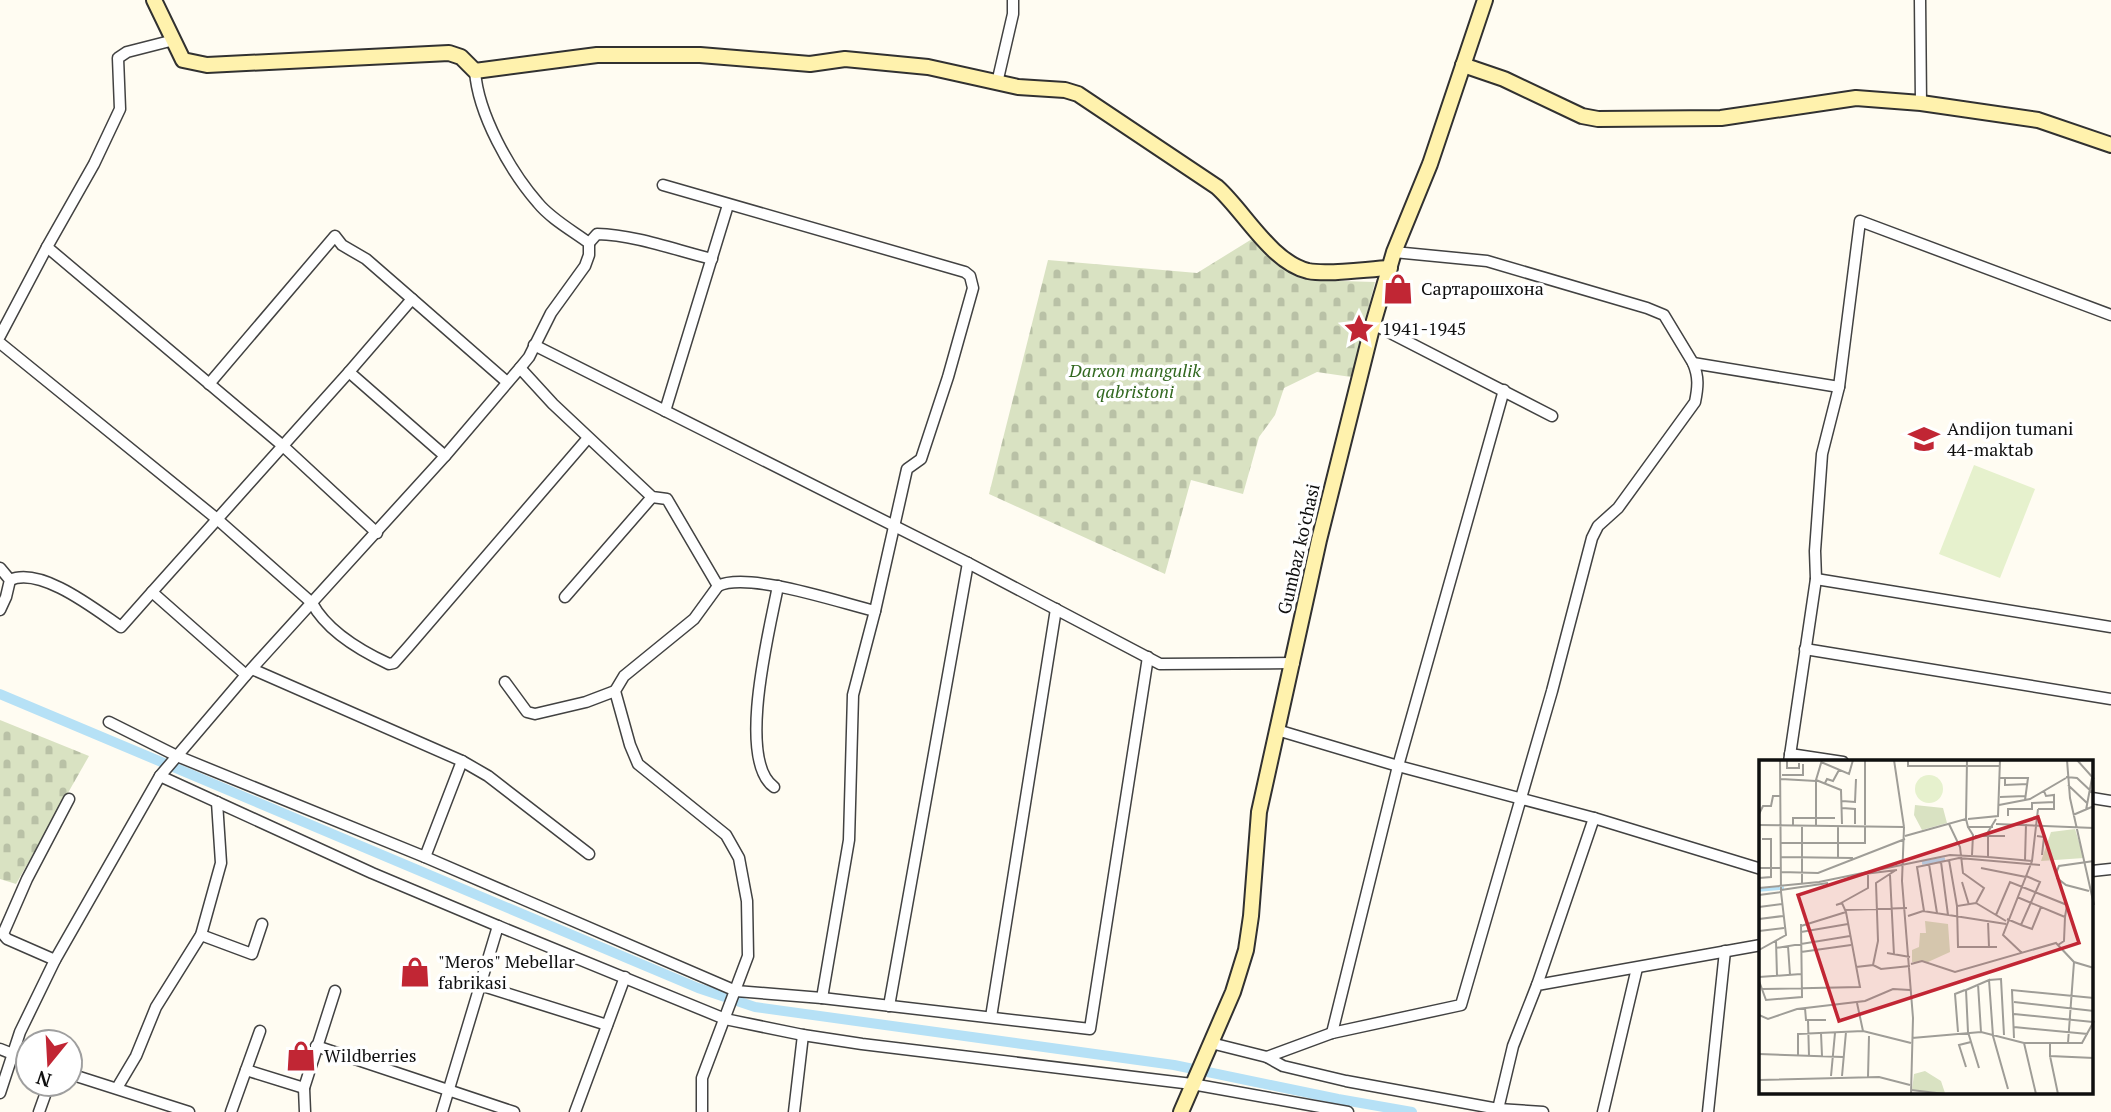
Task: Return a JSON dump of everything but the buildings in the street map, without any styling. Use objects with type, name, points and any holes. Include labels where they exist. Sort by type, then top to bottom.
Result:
[{"type":"street","points":[[154,0],[183,60],[195,64],[227,65],[449,52],[461,57],[475,71],[476,86],[492,129],[513,169],[539,205],[589,243]]},
{"type":"street","points":[[997,83],[1013,0]]},
{"type":"street","name":"Gumbaz ko'chasi","points":[[1181,1112],[1233,992],[1246,950],[1259,813],[1319,540],[1373,324],[1395,252],[1430,164],[1485,0]]},
{"type":"street","points":[[1920,0],[1921,103]]},
{"type":"street","points":[[0,336],[94,164],[120,109],[118,58],[127,52],[174,40]]},
{"type":"street","points":[[475,71],[597,55],[700,55],[810,64],[845,59],[928,67],[997,83],[1065,90],[1090,101],[1217,187],[1232,200],[1262,239],[1298,267],[1316,272],[1390,268]]},
{"type":"street","points":[[1463,65],[1504,79],[1582,116],[1598,119],[1721,118],[1856,98],[1921,103],[2038,120],[2111,145]]},
{"type":"street","points":[[663,185],[965,272],[970,276],[973,288],[972,299],[920,459],[907,469],[876,611],[853,695],[849,840],[822,998]]},
{"type":"street","points":[[666,411],[728,205]]},
{"type":"street","points":[[1816,760],[1789,758],[1816,579],[1815,551],[1822,454],[1839,387],[1860,221],[2111,315]]},
{"type":"street","points":[[0,1094],[20,1032],[55,960],[160,776],[520,368],[551,313],[585,266],[589,256],[589,243],[597,234],[629,237],[712,260]]},
{"type":"street","points":[[209,384],[335,236],[342,246],[366,260],[507,382]]},
{"type":"street","points":[[47,247],[283,446],[377,533]]},
{"type":"street","points":[[1267,1057],[1332,1033],[1461,1005],[1521,800],[1592,538],[1598,526],[1618,508],[1695,402],[1698,387],[1698,374],[1693,363],[1664,315],[1487,261],[1395,252]]},
{"type":"street","points":[[10,580],[23,577],[41,579],[76,597],[121,627],[412,299]]},
{"type":"street","points":[[1373,324],[1552,416]]},
{"type":"street","points":[[0,342],[217,519],[312,603],[317,613],[344,637],[389,664],[394,663],[589,438]]},
{"type":"street","points":[[534,345],[968,563],[1160,664],[1294,663]]},
{"type":"street","points":[[1693,363],[1839,387]]},
{"type":"street","points":[[520,368],[652,498],[664,498],[671,504],[718,586]]},
{"type":"street","points":[[349,372],[445,456]]},
{"type":"street","points":[[1332,1033],[1398,766],[1504,390]]},
{"type":"street","points":[[565,597],[652,498]]},
{"type":"street","points":[[889,1006],[968,563]]},
{"type":"street","points":[[0,568],[10,580]]},
{"type":"street","points":[[1816,579],[2111,626]]},
{"type":"street","points":[[0,610],[10,580]]},
{"type":"street","points":[[505,682],[527,712],[535,714],[586,702],[615,691],[624,676],[694,619],[718,586],[734,581],[778,586],[876,611]]},
{"type":"street","points":[[774,788],[762,773],[756,749],[760,678],[778,586]]},
{"type":"street","points":[[152,592],[249,672],[462,761],[488,776],[589,854]]},
{"type":"street","points":[[991,1017],[1056,609]]},
{"type":"street","points":[[1805,649],[2111,699]]},
{"type":"street","points":[[109,722],[177,755],[425,857],[735,995],[822,998],[991,1017],[1091,1034],[1148,657]]},
{"type":"street","points":[[615,691],[629,745],[638,764],[726,835],[739,858],[747,901],[748,956],[702,1078],[702,1112]]},
{"type":"street","points":[[1277,730],[1398,766],[1594,818],[1759,868]]},
{"type":"street","points":[[425,857],[462,761]]},
{"type":"street","points":[[160,776],[372,873],[726,1016],[803,1035],[1192,1084],[1348,1112]]},
{"type":"street","points":[[55,960],[7,939],[3,934],[27,879],[69,799]]},
{"type":"street","points":[[117,1088],[136,1056],[156,1007],[201,935],[221,863],[217,802]]},
{"type":"street","points":[[1498,1109],[1513,1046],[1594,818]]},
{"type":"street","points":[[201,935],[252,954],[262,924]]},
{"type":"street","points":[[442,1112],[498,926]]},
{"type":"street","points":[[1536,985],[1759,945]]},
{"type":"street","points":[[1708,1112],[1725,951]]},
{"type":"street","points":[[1603,1112],[1637,968]]},
{"type":"street","points":[[575,1112],[625,977]]},
{"type":"street","points":[[480,985],[607,1025]]},
{"type":"street","points":[[305,1112],[304,1088],[335,991]]},
{"type":"street","points":[[231,1112],[260,1031]]},
{"type":"street","points":[[794,1112],[803,1035]]},
{"type":"street","points":[[1211,1043],[1267,1057],[1283,1066],[1346,1081],[1498,1109],[1543,1112]]},
{"type":"street","points":[[316,1046],[514,1112]]},
{"type":"street","points":[[0,1049],[13,1055]]},
{"type":"street","points":[[246,1070],[304,1088]]},
{"type":"street","points":[[84,1078],[189,1112]]},
{"type":"green space","name":"Darxon mangulik qabristoni","points":[[1252,239],[1285,269],[1309,280],[1375,282],[1351,377],[1317,372],[1284,388],[1275,415],[1259,437],[1243,494],[1191,480],[1165,574],[989,494],[1048,260],[1197,273]]},
{"type":"green space","points":[[1974,465],[2035,489],[2000,578],[1939,554]]},
{"type":"green space","points":[[0,720],[89,756],[16,884],[0,879]]},
{"type":"waterway","points":[[0,694],[698,988],[755,1007],[1174,1065],[1412,1112]]},
{"type":"place","name":"Сартарошхона","points":[[1398,289]]},
{"type":"place","name":"1941-1945","points":[[1359,329]]},
{"type":"place","name":"Andijon tumani 44-maktab","points":[[1924,439]]},
{"type":"place","name":"\"Meros\" Mebellar fabrikasi","points":[[415,972]]},
{"type":"place","name":"Wildberries","points":[[301,1056]]}]
